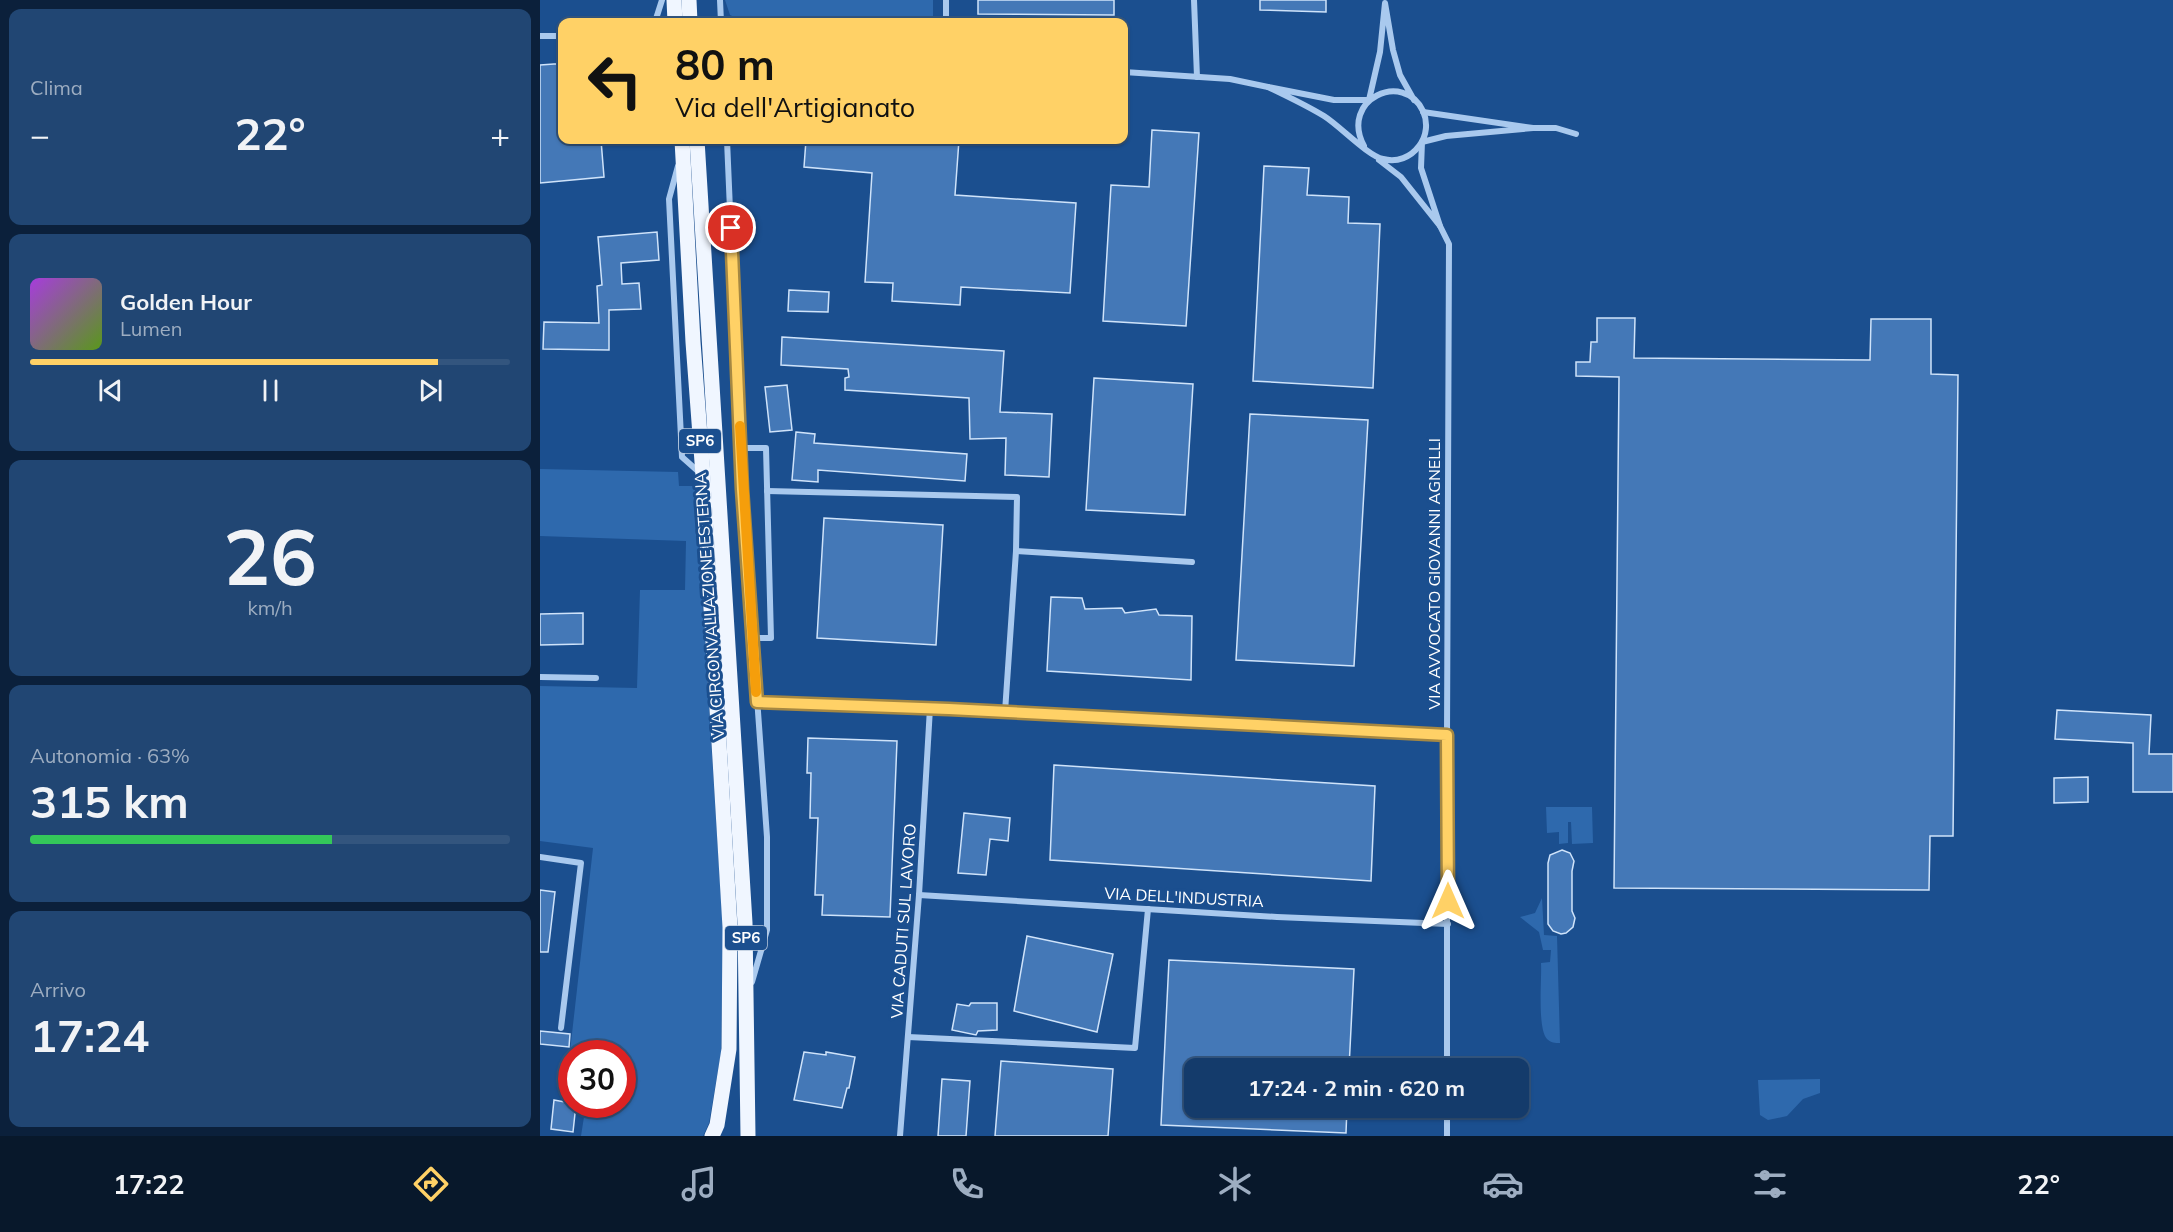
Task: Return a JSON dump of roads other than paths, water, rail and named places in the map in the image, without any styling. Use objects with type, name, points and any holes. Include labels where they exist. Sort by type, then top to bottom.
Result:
[{"type":"main road","points":[[674,0],[675,18]]},
{"type":"main road","points":[[689,0],[690,18]]},
{"type":"main road","name":"VIA CIRCONVALLAZIONE ESTERNA","points":[[681,144],[730,927],[729,1049],[717,1125],[712,1136]]},
{"type":"main road","name":"VIA CIRCONVALLAZIONE ESTERNA","points":[[697,144],[746,923],[748,1136]]},
{"type":"street","points":[[656,18],[662,0]]},
{"type":"street","points":[[720,0],[721,18]]},
{"type":"street","points":[[946,0],[946,18]]},
{"type":"street","points":[[1194,0],[1197,77]]},
{"type":"street","points":[[1372,154],[1383,159],[1405,158],[1422,142],[1426,122],[1423,112],[1400,75],[1393,50],[1385,2]]},
{"type":"street","points":[[1369,100],[1380,52],[1385,2]]},
{"type":"street","points":[[540,36],[558,36]]},
{"type":"street","points":[[1128,72],[1230,79],[1334,100],[1369,100]]},
{"type":"street","points":[[1268,87],[1325,117],[1364,146],[1401,177],[1440,226]]},
{"type":"street","points":[[1364,146],[1357,128],[1362,108],[1369,100],[1391,92],[1400,93],[1414,100]]},
{"type":"street","points":[[1423,112],[1533,128]]},
{"type":"street","points":[[1422,142],[1446,136],[1533,128],[1556,128],[1576,134]]},
{"type":"street","name":"VIA AVVOCATO GIOVANNI AGNELLI","points":[[1422,142],[1421,168],[1440,226],[1449,244],[1447,1058]]},
{"type":"street","name":"VIA CIRCONVALLAZIONE ESTERNA","points":[[727,144],[741,448],[767,837],[766,930],[747,1000]]},
{"type":"street","points":[[741,448],[766,448],[771,638],[753,638]]},
{"type":"street","points":[[767,491],[1017,497],[1016,551],[1005,712]]},
{"type":"street","points":[[1016,551],[1192,562]]},
{"type":"street","points":[[540,677],[596,678]]},
{"type":"street","points":[[757,702],[930,708],[1447,735]]},
{"type":"street","name":"VIA CADUTI SUL LAVORO","points":[[900,1136],[919,895],[930,708]]},
{"type":"street","points":[[540,857],[581,863],[561,1028]]},
{"type":"street","name":"VIA DELL'INDUSTRIA","points":[[919,895],[1448,924]]},
{"type":"street","points":[[908,1037],[1135,1048],[1148,909]]},
{"type":"street","points":[[1447,1118],[1447,1136]]}]
